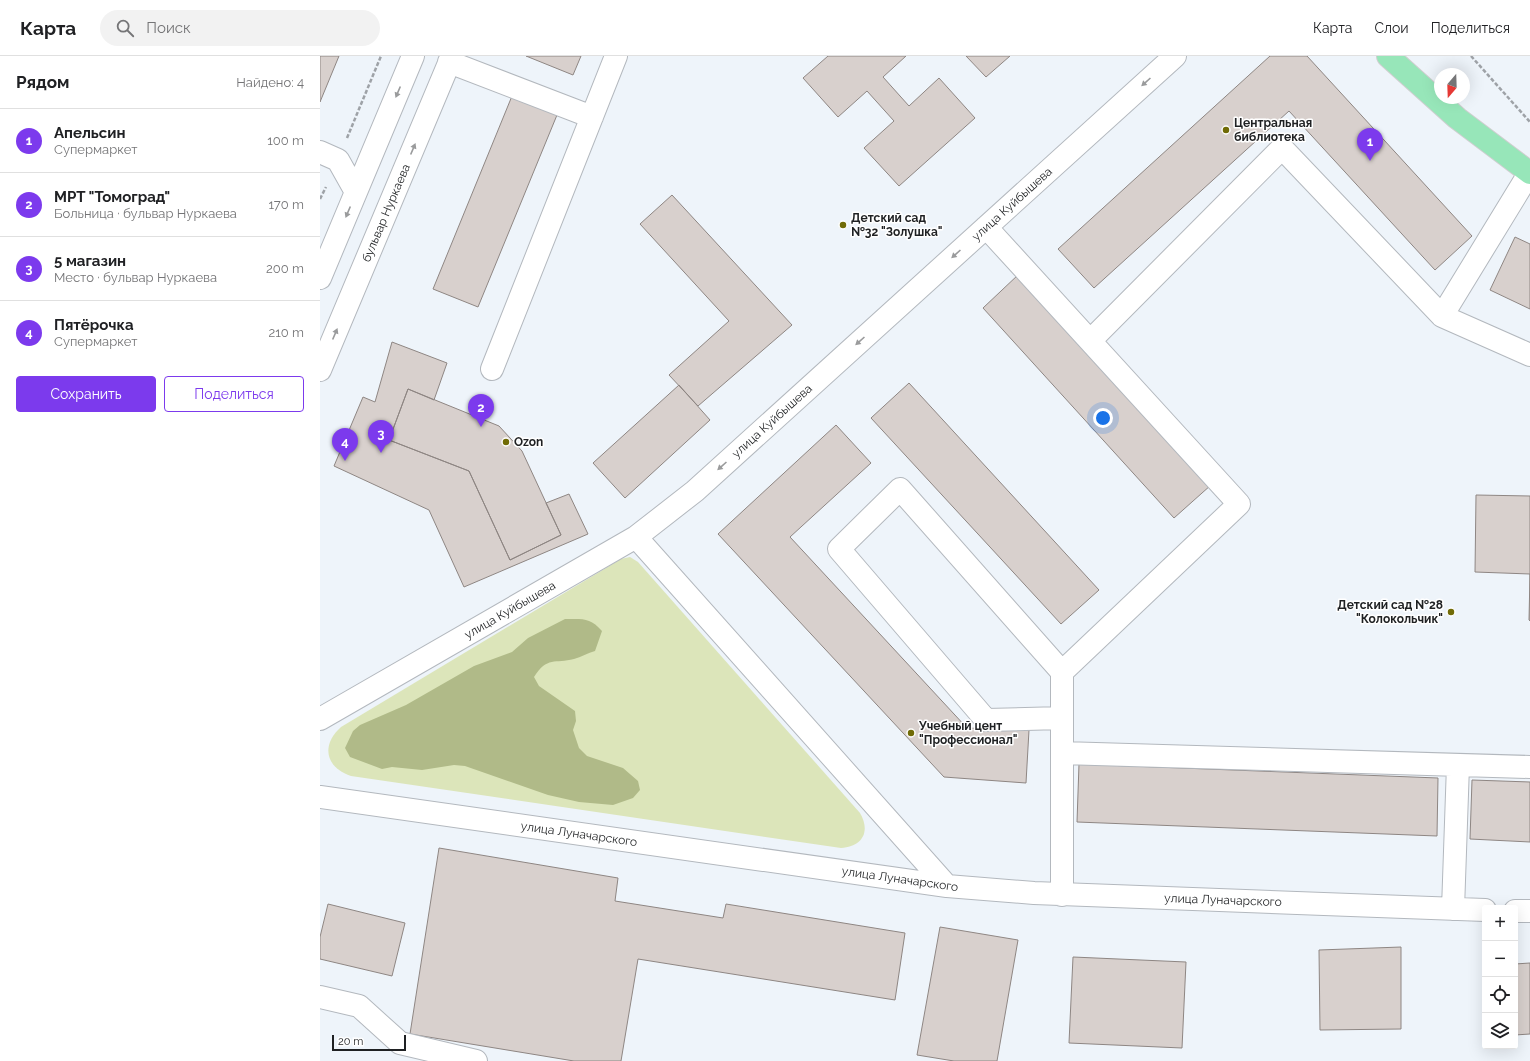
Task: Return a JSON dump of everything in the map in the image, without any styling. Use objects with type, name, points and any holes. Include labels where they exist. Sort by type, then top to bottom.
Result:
[{"type":"main road","points":[[1388,56],[1457,118],[1530,172]]},
{"type":"street","points":[[320,278],[413,56]]},
{"type":"street","points":[[492,368],[616,56]]},
{"type":"street","name":"улица Куйбышева","points":[[320,719],[636,537],[695,491],[1175,56]]},
{"type":"street","points":[[451,59],[592,117]]},
{"type":"street","name":"бульвар Нуркаева","points":[[320,370],[451,59]]},
{"type":"street","points":[[1090,341],[1282,148],[1442,316],[1530,355]]},
{"type":"street","points":[[329,156],[356,192]]},
{"type":"street","points":[[1442,316],[1530,172]]},
{"type":"street","points":[[986,227],[1239,504],[1062,672]]},
{"type":"street","points":[[1062,718],[986,720],[839,549],[900,489],[1062,672],[1062,718],[1062,895]]},
{"type":"street","points":[[636,537],[947,886]]},
{"type":"street","points":[[1062,753],[1530,767]]},
{"type":"street","points":[[1453,908],[1458,765]]},
{"type":"street","name":"улица Луначарского","points":[[320,797],[947,886],[1062,895],[1482,910]]},
{"type":"street","points":[[1518,911],[1530,911]]},
{"type":"street","points":[[320,997],[359,1006],[400,1043],[476,1061]]},
{"type":"path","points":[[329,156],[382,56]]},
{"type":"path","points":[[1471,56],[1530,122]]},
{"type":"green space","points":[[630,557],[638,562],[860,813],[865,826],[864,832],[859,841],[854,845],[841,848],[351,776],[342,772],[331,761],[329,755],[330,741],[341,727],[621,559]]},
{"type":"green space","points":[[565,619],[581,619],[590,621],[598,626],[602,631],[595,651],[574,659],[547,663],[534,677],[539,686],[575,711],[576,721],[573,730],[579,748],[587,756],[623,768],[638,781],[640,790],[633,798],[613,805],[579,802],[548,795],[465,766],[454,765],[422,770],[392,767],[382,769],[350,757],[345,748],[353,731],[360,725],[406,705],[474,666],[512,652],[528,638]]},
{"type":"building","points":[[320,56],[339,56],[320,102]]},
{"type":"building","points":[[526,56],[581,56],[573,75]]},
{"type":"building","points":[[828,56],[906,56],[883,77],[909,106],[939,78],[975,118],[899,186],[864,148],[894,121],[867,91],[838,117],[803,78]]},
{"type":"building","points":[[966,56],[1010,56],[986,77]]},
{"type":"building","points":[[1270,56],[1307,56],[1472,236],[1435,270],[1289,111],[1094,288],[1058,249]]},
{"type":"building","points":[[512,96],[557,115],[478,307],[433,289]]},
{"type":"building","points":[[672,195],[792,325],[698,406],[669,375],[729,321],[640,224]]},
{"type":"building","points":[[1515,237],[1530,244],[1530,309],[1490,290]]},
{"type":"building","points":[[1019,274],[1211,485],[1174,518],[983,308]]},
{"type":"building","points":[[392,342],[447,363],[434,400],[408,389],[389,440],[469,471],[510,560],[561,535],[546,503],[569,494],[588,534],[464,587],[429,510],[334,466],[363,397],[375,402]]},
{"type":"building","points":[[909,383],[1099,590],[1061,624],[871,418]]},
{"type":"building","points":[[679,385],[710,420],[625,498],[593,463]]},
{"type":"building","points":[[408,389],[499,426],[522,451],[561,535],[510,560],[469,471],[389,440]]},
{"type":"building","points":[[836,425],[871,463],[790,537],[967,728],[1029,730],[1026,783],[944,777],[718,534]]},
{"type":"building","points":[[1476,495],[1530,496],[1530,574],[1475,572]]},
{"type":"building","points":[[1530,574],[1530,621],[1529,620]]},
{"type":"building","points":[[1079,764],[1438,778],[1437,836],[1077,822]]},
{"type":"building","points":[[1472,780],[1530,782],[1530,842],[1470,839]]},
{"type":"building","points":[[439,848],[618,878],[615,901],[723,918],[726,904],[905,933],[895,1000],[638,959],[621,1061],[574,1061],[410,1034]]},
{"type":"building","points":[[328,904],[405,923],[392,976],[320,959],[320,937]]},
{"type":"building","points":[[940,927],[1018,940],[997,1061],[954,1061],[917,1055]]},
{"type":"building","points":[[1401,947],[1401,1029],[1320,1030],[1319,950]]},
{"type":"building","points":[[1073,957],[1186,962],[1182,1048],[1069,1043]]},
{"type":"building","points":[[1530,963],[1530,1034],[1518,1035],[1518,964]]},
{"type":"place","name":"Центральная библиотека","points":[[1226,130]]},
{"type":"place","name":"Апельсин","points":[[1370,161]]},
{"type":"place","name":"Детский сад №32 \"Золушка\"","points":[[843,225]]},
{"type":"place","name":"МРТ \"Томоград\"","points":[[481,427]]},
{"type":"place","name":"Ozon","points":[[506,442]]},
{"type":"place","name":"5 магазин","points":[[381,453]]},
{"type":"place","name":"Пятёрочка","points":[[345,461]]},
{"type":"place","name":"Детский сад №28 \"Колокольчик\"","points":[[1451,612]]},
{"type":"place","name":"Учебный цент \"Профессионал\"","points":[[911,733]]}]
